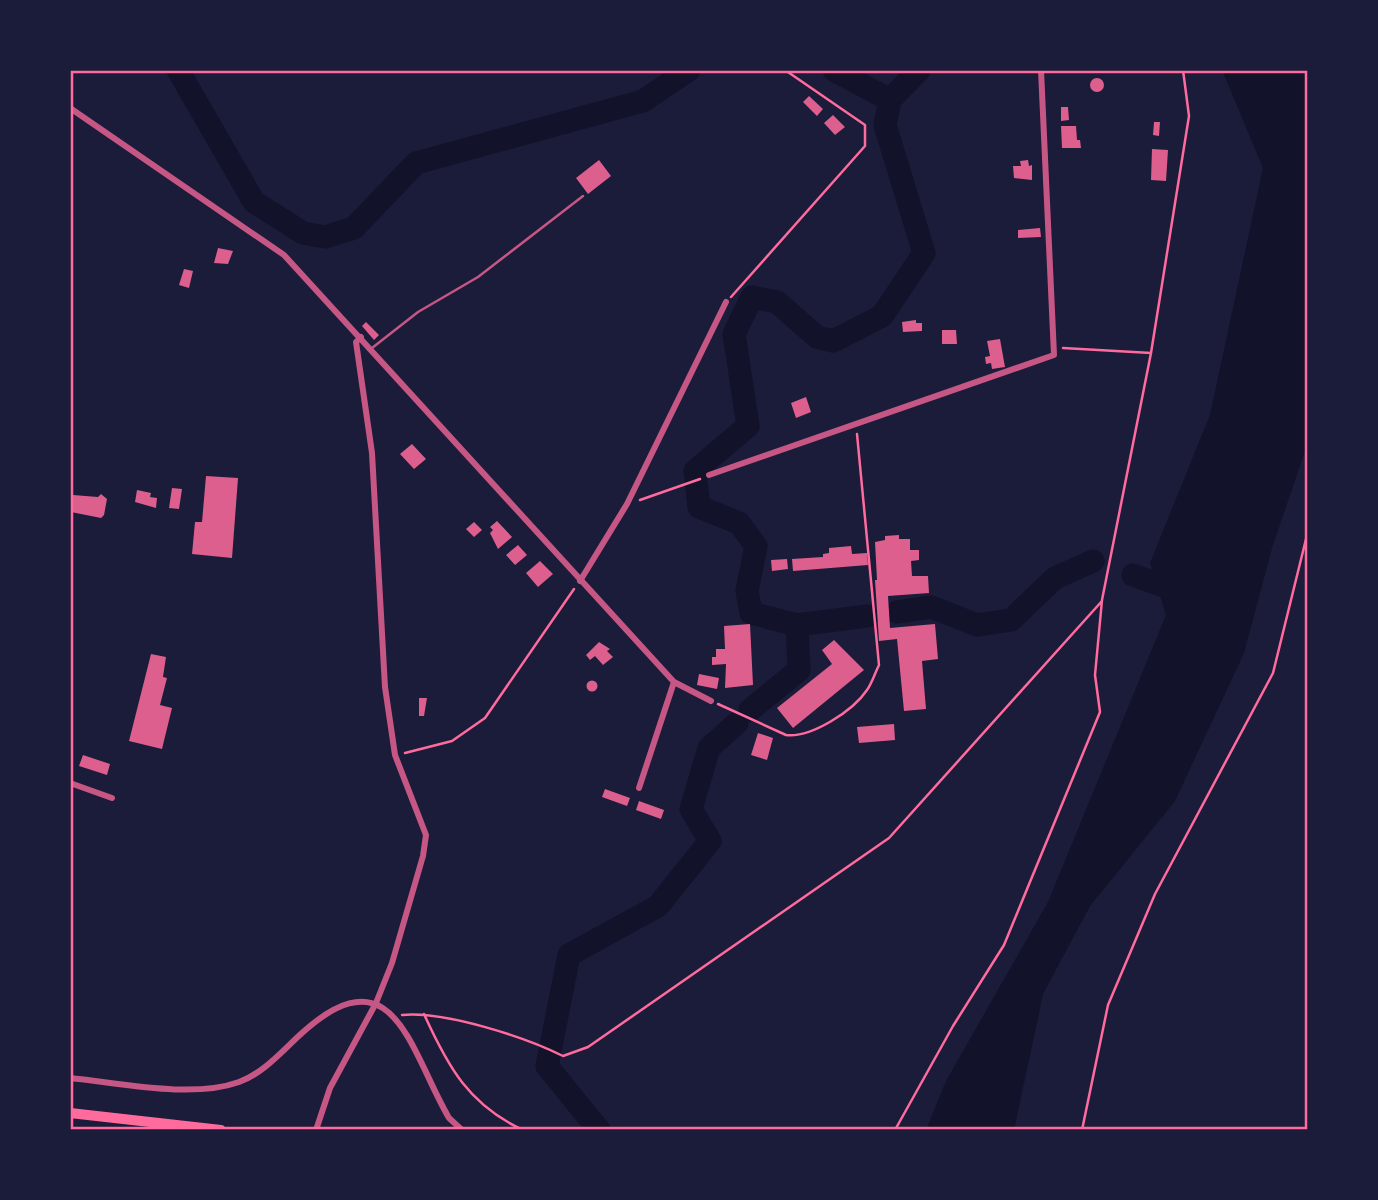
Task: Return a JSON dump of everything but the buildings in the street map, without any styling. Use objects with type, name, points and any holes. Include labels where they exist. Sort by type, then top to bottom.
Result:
[{"type":"highway","points":[[70,1113],[221,1130]]},
{"type":"street","points":[[709,475],[1054,355],[1041,70]]},
{"type":"street","points":[[70,108],[284,255],[372,348],[674,682],[711,701]]},
{"type":"street","points":[[580,581],[627,505],[726,302]]},
{"type":"street","points":[[316,1130],[330,1088],[376,1003],[396,949],[424,856],[426,835],[395,755],[385,687],[373,453],[355,342],[361,337]]},
{"type":"street","points":[[639,788],[674,682]]},
{"type":"street","points":[[70,783],[112,798]]},
{"type":"street","points":[[70,1078],[217,1088],[242,1081],[264,1067],[332,1008],[355,1001],[376,1003],[396,1016],[449,1118],[462,1130]]},
{"type":"lane","points":[[372,348],[418,312],[478,277],[583,197]]},
{"type":"path","points":[[726,302],[865,146],[864,125],[785,70]]},
{"type":"path","points":[[895,1130],[953,1026],[1004,945],[1100,712],[1095,675],[1102,600],[1150,353],[1189,116],[1183,70]]},
{"type":"path","points":[[1053,348],[1150,353]]},
{"type":"path","points":[[711,701],[786,735],[798,736],[820,727],[867,691],[879,665],[856,424]]},
{"type":"path","points":[[627,505],[709,475]]},
{"type":"path","points":[[1082,1130],[1108,1005],[1155,894],[1273,673],[1308,531]]},
{"type":"path","points":[[395,755],[452,741],[485,718],[580,581]]},
{"type":"path","points":[[396,1016],[424,1013],[537,1043],[563,1056],[588,1047],[889,838],[1102,600]]},
{"type":"path","points":[[424,1013],[452,1068],[474,1100],[497,1118],[523,1130]]},
{"type":"shaded area","points":[[1222,70],[1308,70],[1306,448],[1272,548],[1244,653],[1175,801],[1090,906],[1043,994],[1014,1130],[926,1130],[946,1081],[1048,902],[1166,615],[1150,563],[1210,415],[1263,168]]},
{"type":"waterway","points":[[178,70],[254,202],[303,233],[325,237],[354,228],[416,163],[643,101],[689,70]]},
{"type":"waterway","points":[[834,70],[890,100]]},
{"type":"waterway","points":[[867,616],[797,625],[751,613],[747,591],[756,546],[739,523],[699,507],[695,471],[748,426],[734,334],[752,297],[777,302],[817,337],[833,341],[882,316],[924,253],[885,125],[890,100],[919,70]]},
{"type":"waterway","points":[[897,612],[931,607],[977,625],[1011,620],[1055,578],[1093,561]]},
{"type":"waterway","points":[[1133,575],[1186,594]]},
{"type":"waterway","points":[[750,710],[799,670],[797,625]]},
{"type":"waterway","points":[[599,1130],[547,1066],[569,955],[658,906],[710,841],[691,809],[709,748],[737,723]]}]
